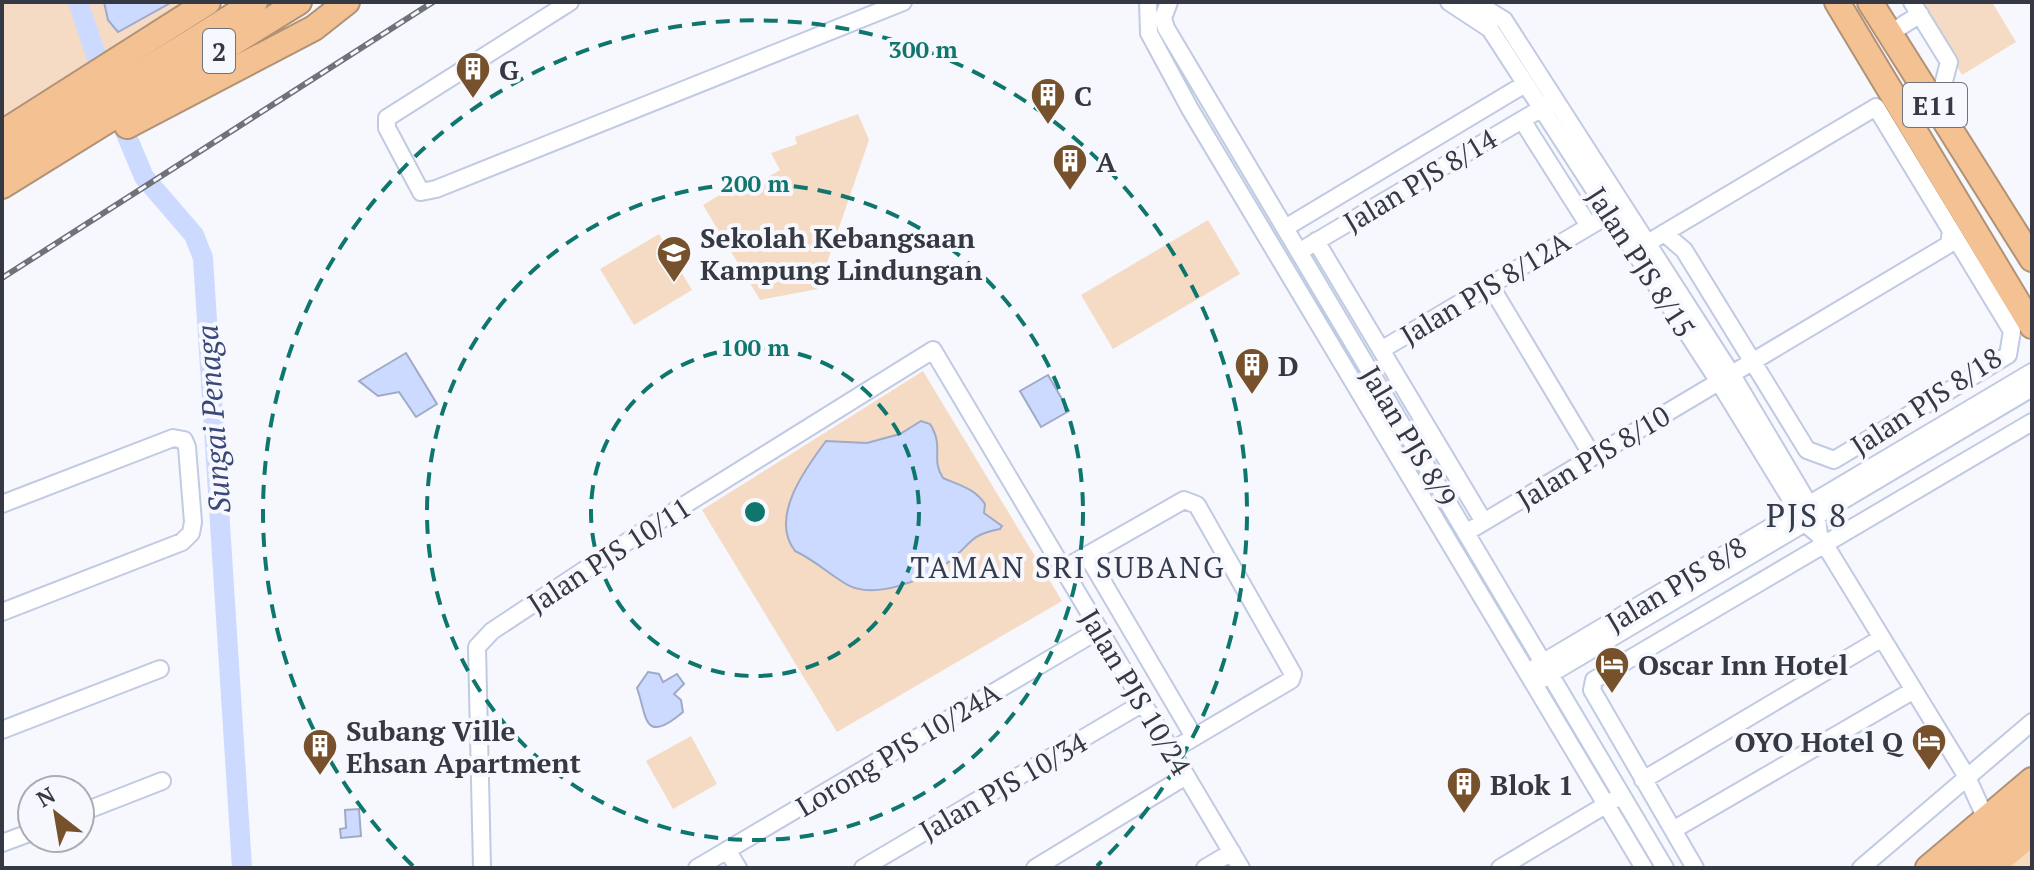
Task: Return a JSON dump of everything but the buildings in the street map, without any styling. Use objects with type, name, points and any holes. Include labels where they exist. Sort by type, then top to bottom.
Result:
[{"type":"highway","points":[[2,133],[62,108],[208,2]]},
{"type":"highway","name":"2","points":[[2,160],[62,108],[149,67],[255,2]]},
{"type":"highway","name":"2","points":[[2,186],[299,2]]},
{"type":"highway","points":[[62,149],[83,148],[314,28],[347,2]]},
{"type":"highway","points":[[1837,2],[2032,326]]},
{"type":"highway","name":"E11","points":[[1850,2],[2028,295]]},
{"type":"highway","name":"E11","points":[[1870,2],[2032,259]]},
{"type":"highway","points":[[1885,2],[1911,14],[1941,93],[1976,150],[2001,208]]},
{"type":"highway","points":[[1976,150],[1990,161],[2032,228]]},
{"type":"highway","points":[[1928,868],[2032,780]]},
{"type":"highway","points":[[1956,868],[2032,805]]},
{"type":"highway","points":[[1990,868],[2032,833]]},
{"type":"main road","points":[[2015,868],[2032,853]]},
{"type":"street","points":[[570,2],[387,118],[387,128],[417,187],[426,193],[439,193],[903,2]]},
{"type":"street","name":"Jalan PJS 8/9","points":[[1148,2],[1146,23],[1155,47],[1644,868]]},
{"type":"street","name":"Jalan PJS 8/15","points":[[1449,2],[1490,29],[1525,84],[1548,104],[1725,379],[1967,777],[1986,819]]},
{"type":"street","name":"Jalan PJS 8/15","points":[[1475,2],[1504,20],[1610,214],[1640,247]]},
{"type":"street","points":[[1146,23],[1166,7]]},
{"type":"street","name":"Jalan PJS 8/9","points":[[1166,7],[1166,28],[1665,868]]},
{"type":"street","points":[[1285,228],[1525,84]]},
{"type":"street","name":"Jalan PJS 8/14","points":[[1299,252],[1548,104]]},
{"type":"street","name":"Jalan PJS 8/18","points":[[1640,247],[1876,107],[2012,331],[2008,355],[1834,460],[1807,450],[1684,250],[1664,233]]},
{"type":"street","name":"Jalan PJS 8/12A","points":[[1522,120],[1589,226]]},
{"type":"street","points":[[1220,160],[1239,149]]},
{"type":"street","name":"Jalan PJS 8/12A","points":[[1381,350],[1610,214]]},
{"type":"street","points":[[1684,250],[1687,219]]},
{"type":"street","points":[[1725,379],[1750,358],[1943,248],[1949,244],[1951,231]]},
{"type":"street","points":[[1316,241],[1484,522]]},
{"type":"street","name":"Jalan PJS 8/18","points":[[1943,248],[1971,264]]},
{"type":"street","points":[[1490,285],[1593,457]]},
{"type":"street","name":"Jalan PJS 10/24","points":[[933,350],[1241,868]]},
{"type":"street","name":"Jalan PJS 10/11","points":[[482,868],[477,647],[492,631],[654,524],[933,350]]},
{"type":"street","name":"Jalan PJS 8/8","points":[[1813,523],[2032,372]]},
{"type":"street","name":"Jalan PJS 8/10","points":[[1467,532],[1725,379]]},
{"type":"street","name":"Jalan PJS 8/8","points":[[1529,679],[1813,523],[2032,388]]},
{"type":"street","points":[[1695,868],[1643,780],[1592,685],[1594,680],[1813,523],[2032,422]]},
{"type":"street","points":[[2,504],[173,438],[184,440],[191,470],[191,533],[182,542],[2,612]]},
{"type":"street","points":[[1063,569],[1184,500],[1197,505],[1293,674],[1291,680],[1171,751]]},
{"type":"street","points":[[1087,555],[1194,737]]},
{"type":"street","name":"Lorong PJS 10/24A","points":[[697,868],[1099,630]]},
{"type":"street","points":[[1643,780],[1882,638]]},
{"type":"street","points":[[2,730],[160,669]]},
{"type":"street","points":[[1673,830],[1914,690]]},
{"type":"street","name":"Jalan PJS 10/34","points":[[863,868],[1143,703]]},
{"type":"street","points":[[1861,868],[2032,722]]},
{"type":"street","points":[[1035,868],[1186,776]]},
{"type":"street","points":[[96,807],[162,781]]},
{"type":"street","points":[[1500,868],[1622,795]]},
{"type":"street","points":[[1640,825],[1661,811]]},
{"type":"street","points":[[727,850],[738,868]]},
{"type":"street","points":[[1205,868],[1232,852]]},
{"type":"shaded area","points":[[2,2],[190,2],[2,121]]},
{"type":"shaded area","points":[[1918,2],[1992,2],[2016,42],[1962,75]]},
{"type":"shaded area","points":[[858,114],[869,140],[818,289],[760,300],[703,205],[741,182],[746,190],[780,170],[771,153],[797,144],[795,137]]},
{"type":"shaded area","points":[[1208,220],[1240,274],[1113,349],[1081,295]]},
{"type":"shaded area","points":[[659,234],[692,290],[634,325],[600,269]]},
{"type":"shaded area","points":[[923,371],[1062,601],[837,732],[702,510]]},
{"type":"shaded area","points":[[691,736],[717,784],[673,809],[646,761]]},
{"type":"water","points":[[104,2],[172,2],[118,32],[108,20]]},
{"type":"water","points":[[406,353],[437,404],[416,417],[399,392],[378,396],[359,381]]},
{"type":"water","points":[[1048,375],[1069,411],[1041,427],[1020,391]]},
{"type":"water","points":[[921,421],[930,424],[934,432],[939,471],[943,478],[976,494],[985,504],[984,513],[1002,526],[1000,529],[976,537],[950,561],[928,575],[885,589],[858,589],[846,584],[795,551],[788,538],[788,509],[800,479],[826,441],[867,443],[900,434]]},
{"type":"water","points":[[648,672],[659,674],[663,682],[677,674],[684,684],[674,694],[681,700],[683,712],[660,727],[654,727],[645,717],[637,688]]},
{"type":"water","points":[[359,809],[361,836],[341,838],[340,829],[346,828],[345,810]]},
{"type":"waterway","name":"Sungai Penaga","points":[[78,2],[105,82]]},
{"type":"waterway","name":"Sungai Penaga","points":[[118,115],[144,177],[194,235],[203,258],[242,868]]},
{"type":"railway","points":[[2,278],[433,2]]},
{"type":"place","name":"G","points":[[473,100]]},
{"type":"place","name":"C","points":[[1048,126]]},
{"type":"place","name":"A","points":[[1070,192]]},
{"type":"place","name":"Sekolah Kebangsaan Kampung Lindungan","points":[[674,284]]},
{"type":"place","name":"D","points":[[1252,396]]},
{"type":"place","name":"Oscar Inn Hotel","points":[[1612,695]]},
{"type":"place","name":"OYO Hotel Q","points":[[1929,772]]},
{"type":"place","name":"Subang Ville Ehsan Apartment","points":[[320,777]]},
{"type":"place","name":"Blok 1","points":[[1464,815]]},
{"type":"district","name":"PJS 8","points":[[1807,515]]},
{"type":"district","name":"TAMAN SRI SUBANG","points":[[1068,567]]}]
